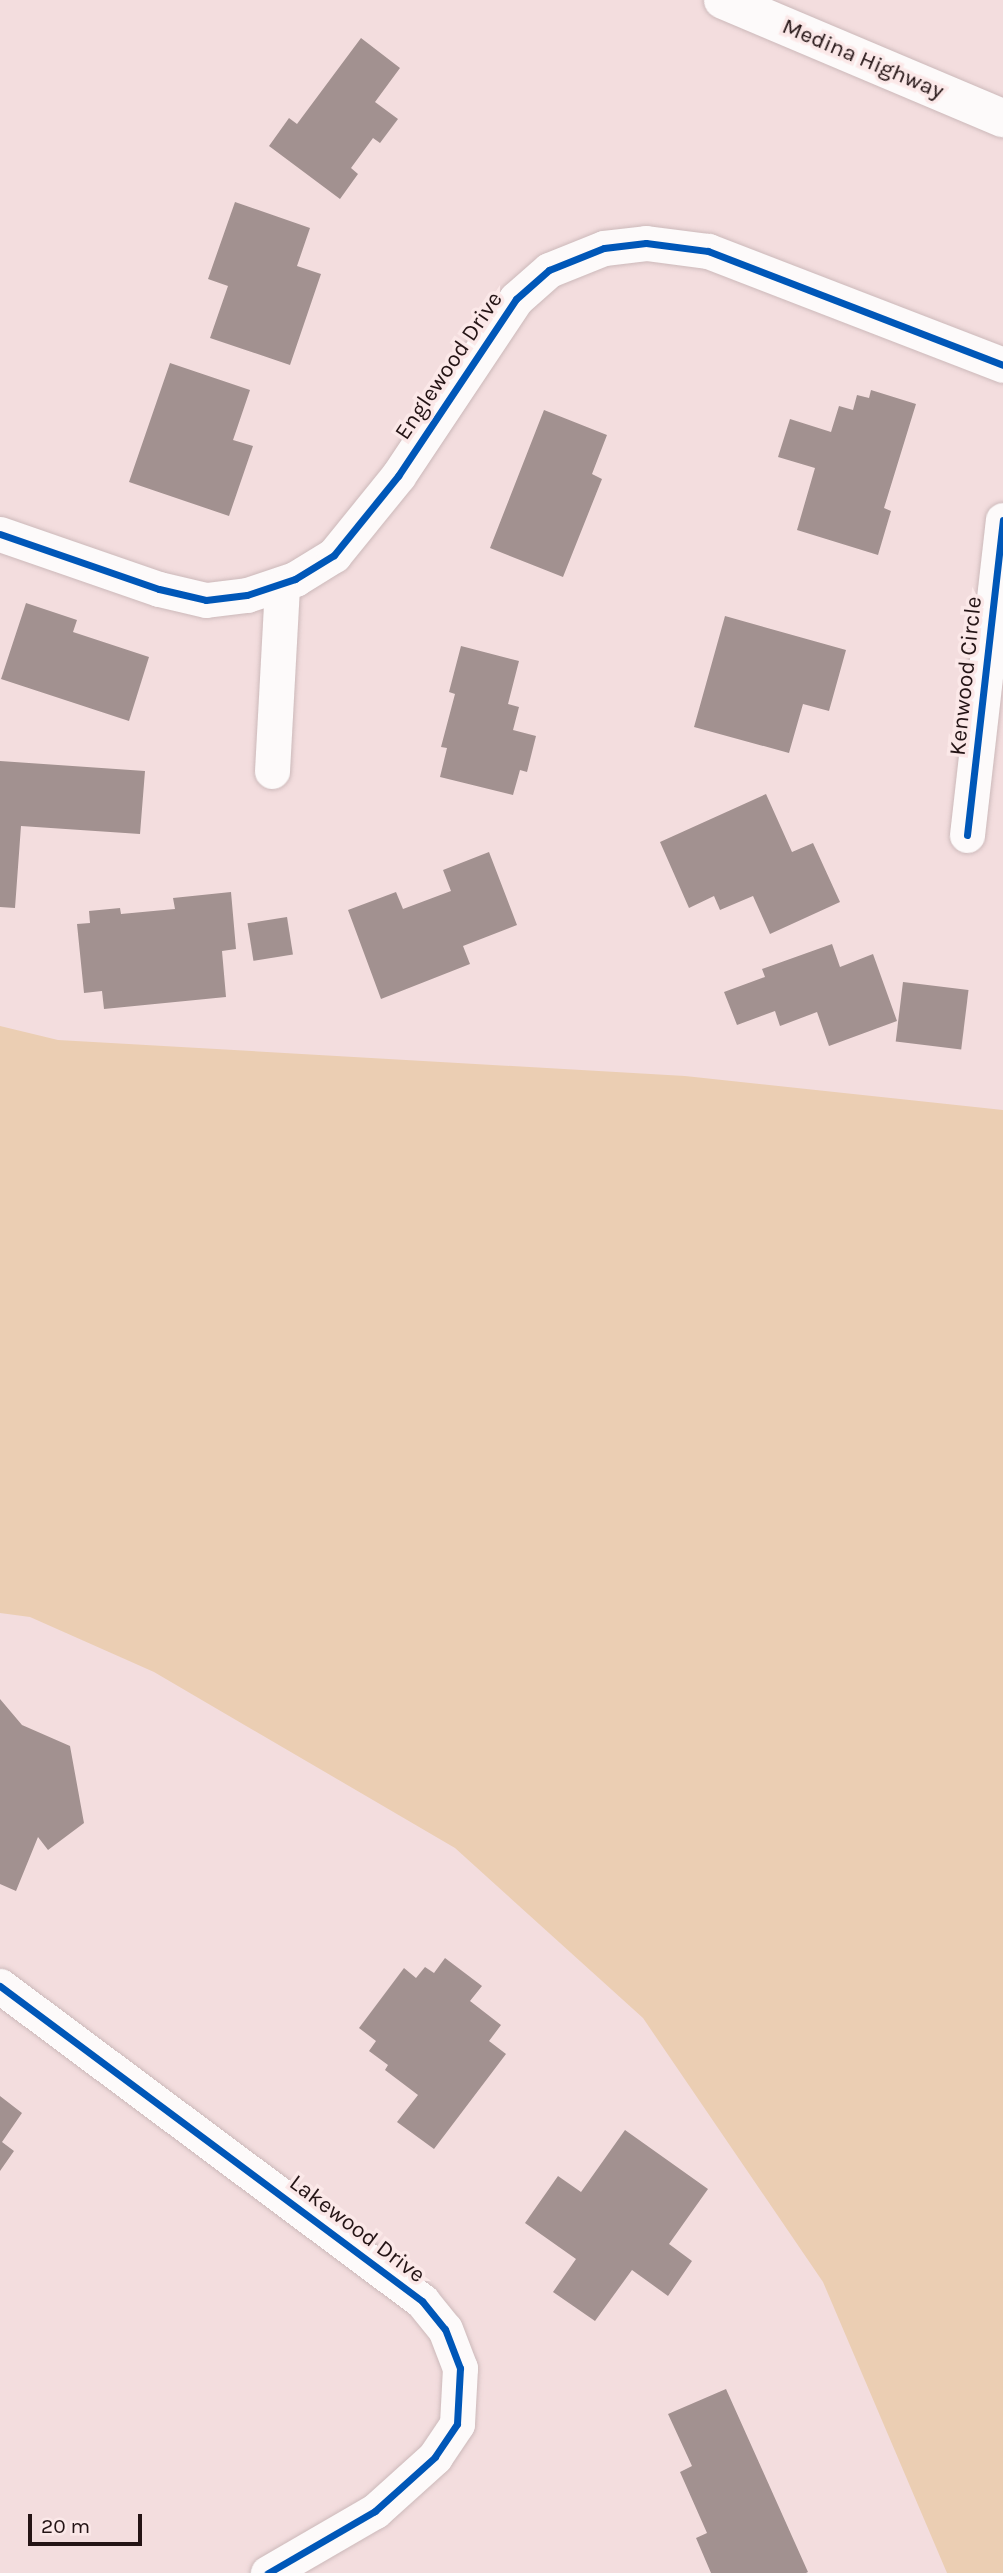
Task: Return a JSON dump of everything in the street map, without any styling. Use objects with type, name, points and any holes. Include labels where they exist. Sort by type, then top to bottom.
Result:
[{"type":"main road","name":"Medina Highway","points":[[723,0],[1003,118]]},
{"type":"street","name":"Englewood Drive","points":[[0,534],[159,589],[206,600],[247,595],[282,584],[334,555],[358,526],[398,476],[516,299],[550,270],[604,248],[646,243],[708,251],[1003,365]]},
{"type":"street","name":"Kenwood Circle","points":[[967,835],[1003,520]]},
{"type":"street","points":[[272,771],[282,584]]},
{"type":"street","name":"Lakewood Drive","points":[[0,1986],[422,2301],[445,2329],[460,2368],[457,2424],[435,2457],[375,2511],[268,2573]]},
{"type":"shaded area","points":[[0,1026],[58,1040],[685,1076],[1003,1110],[1003,2573],[947,2573],[823,2282],[643,2018],[455,1848],[154,1672],[30,1617],[0,1613]]},
{"type":"building","points":[[361,38],[400,68],[375,102],[398,119],[380,143],[373,138],[351,168],[358,174],[340,199],[269,146],[289,118],[297,124]]},
{"type":"building","points":[[235,202],[310,228],[297,266],[321,274],[290,365],[210,338],[228,286],[208,279]]},
{"type":"building","points":[[170,363],[250,390],[233,440],[253,446],[229,516],[129,482]]},
{"type":"building","points":[[871,390],[916,404],[884,508],[891,511],[878,555],[797,530],[815,468],[778,457],[790,419],[831,432],[839,406],[853,410],[857,395],[869,398]]},
{"type":"building","points":[[544,410],[607,435],[592,474],[602,479],[563,577],[490,548]]},
{"type":"building","points":[[26,603],[77,620],[73,632],[149,657],[129,721],[1,679]]},
{"type":"building","points":[[725,616],[846,650],[829,711],[803,704],[789,753],[694,727]]},
{"type":"building","points":[[461,646],[519,661],[508,704],[519,707],[513,730],[536,736],[527,772],[520,770],[513,795],[440,777],[447,748],[441,747],[455,694],[449,692]]},
{"type":"building","points":[[0,761],[145,771],[140,834],[21,826],[15,908],[0,907]]},
{"type":"building","points":[[766,794],[792,852],[813,843],[840,902],[770,934],[753,896],[720,910],[714,896],[689,908],[660,842]]},
{"type":"building","points":[[489,852],[517,925],[463,946],[470,964],[381,999],[348,910],[396,892],[403,909],[451,891],[443,870]]},
{"type":"building","points":[[231,892],[236,949],[222,951],[226,997],[104,1009],[102,991],[84,993],[77,924],[90,923],[89,911],[120,908],[121,914],[175,909],[173,898]]},
{"type":"building","points":[[287,917],[293,955],[253,961],[247,923]]},
{"type":"building","points":[[832,944],[840,967],[873,954],[897,1021],[829,1046],[817,1012],[780,1026],[775,1011],[737,1025],[724,992],[765,977],[762,969]]},
{"type":"building","points":[[903,982],[969,990],[961,1050],[896,1042]]},
{"type":"building","points":[[0,1699],[22,1725],[70,1746],[84,1823],[48,1850],[38,1837],[16,1891],[0,1884]]},
{"type":"building","points":[[445,1958],[482,1986],[470,2001],[501,2025],[489,2041],[506,2054],[434,2149],[397,2122],[418,2095],[385,2070],[388,2065],[369,2051],[376,2041],[359,2028],[404,1968],[416,1978],[425,1967],[434,1973]]},
{"type":"building","points":[[0,2096],[22,2113],[2,2142],[14,2151],[0,2171]]},
{"type":"building","points":[[625,2130],[708,2189],[669,2244],[692,2261],[668,2296],[632,2270],[595,2321],[553,2292],[576,2259],[525,2223],[558,2176],[581,2192]]},
{"type":"building","points":[[726,2389],[808,2572],[806,2573],[711,2573],[696,2538],[707,2533],[680,2472],[692,2466],[668,2414]]},
{"type":"cycle path","points":[[0,534],[159,589],[206,600],[247,595],[295,579],[334,555],[398,476],[516,299],[549,270],[604,248],[646,243],[708,251],[1003,365]]},
{"type":"cycle path","points":[[967,835],[1003,520]]},
{"type":"cycle path","points":[[0,1986],[422,2301],[445,2329],[460,2368],[457,2424],[435,2457],[375,2511],[268,2573]]}]
